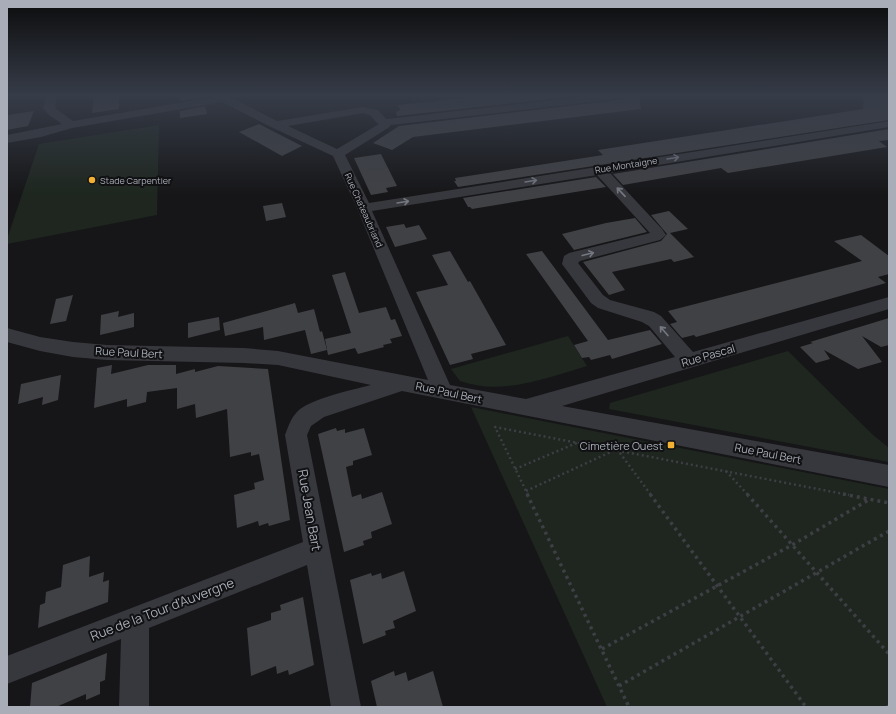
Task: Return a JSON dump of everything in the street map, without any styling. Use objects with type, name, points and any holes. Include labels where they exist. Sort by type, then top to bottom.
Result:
[{"type":"street","points":[[7,139],[59,128]]},
{"type":"street","points":[[280,128],[338,154],[380,128]]},
{"type":"street","name":"Rue Montaigne","points":[[364,208],[862,128]]},
{"type":"street","name":"Rue Chateaubriand","points":[[338,154],[364,208],[442,390]]},
{"type":"street","points":[[600,170],[657,232],[658,235],[575,257],[570,260],[570,264],[597,299],[604,304],[648,317],[655,321],[690,361]]},
{"type":"street","name":"Rue Pascal","points":[[527,407],[889,303]]},
{"type":"street","name":"Rue Paul Bert","points":[[7,335],[41,344],[95,351],[138,354],[255,356],[278,358],[889,476]]},
{"type":"street","name":"Rue Jean Bart","points":[[346,707],[296,435],[300,423],[305,416],[317,410],[403,383]]},
{"type":"street","name":"Rue de la Tour d'Auvergne","points":[[7,670],[317,549]]},
{"type":"street","points":[[134,707],[135,620]]},
{"type":"path","points":[[629,707],[495,427],[617,449],[889,503]]},
{"type":"path","points":[[515,469],[579,442]]},
{"type":"path","points":[[526,491],[617,449]]},
{"type":"path","points":[[617,449],[806,707]]},
{"type":"path","points":[[726,471],[889,654]]},
{"type":"path","points":[[602,649],[792,545],[870,499]]},
{"type":"path","points":[[619,686],[889,531]]},
{"type":"shaded area","name":"Stade Carpentier","points":[[138,128],[159,128],[157,215],[7,244],[7,239],[39,144]]},
{"type":"shaded area","points":[[568,336],[587,366],[524,384],[492,387],[460,381],[451,369]]},
{"type":"shaded area","points":[[788,351],[872,434],[889,448],[889,462],[609,409],[610,403]]},
{"type":"shaded area","points":[[471,407],[889,489],[889,707],[607,707]]},
{"type":"building","points":[[248,128],[267,128],[302,146],[282,156],[239,132]]},
{"type":"building","points":[[395,128],[484,128],[413,137],[392,150],[373,143]]},
{"type":"building","points":[[738,128],[835,128],[458,187],[454,181],[456,181],[455,178],[603,155],[598,150]]},
{"type":"building","points":[[889,129],[889,140],[879,141],[887,147],[728,173],[721,168],[623,185],[613,174]]},
{"type":"building","points":[[381,154],[397,186],[386,188],[388,192],[371,195],[354,158]]},
{"type":"building","points":[[596,177],[606,187],[472,209],[468,207],[463,198]]},
{"type":"building","points":[[282,203],[286,217],[266,221],[263,206]]},
{"type":"building","points":[[669,211],[688,229],[670,233],[694,257],[674,262],[671,259],[612,272],[625,290],[609,295],[583,262],[661,241],[667,234],[651,215]]},
{"type":"building","points":[[635,218],[647,232],[574,250],[562,234],[606,223]]},
{"type":"building","points":[[404,224],[406,228],[419,225],[427,239],[395,247],[386,227]]},
{"type":"building","points":[[861,235],[889,256],[889,274],[878,277],[886,283],[696,337],[694,335],[682,338],[670,324],[677,322],[668,311],[862,261],[834,241]]},
{"type":"building","points":[[450,251],[468,282],[470,281],[506,345],[471,354],[473,359],[450,365],[416,292],[448,285],[432,255]]},
{"type":"building","points":[[542,251],[608,340],[650,330],[662,344],[612,359],[610,355],[591,360],[589,357],[582,358],[574,345],[588,341],[526,254]]},
{"type":"building","points":[[345,272],[359,313],[386,307],[391,320],[395,319],[402,336],[390,339],[392,343],[383,345],[384,347],[358,354],[355,348],[328,355],[325,339],[351,333],[332,275]]},
{"type":"building","points":[[73,295],[66,321],[50,324],[56,299]]},
{"type":"building","points":[[295,303],[298,313],[314,309],[320,332],[322,331],[327,350],[311,354],[305,330],[264,340],[263,327],[225,336],[223,323]]},
{"type":"building","points":[[119,311],[118,317],[134,313],[134,327],[100,335],[101,315]]},
{"type":"building","points":[[219,317],[220,330],[188,338],[188,323]]},
{"type":"building","points":[[889,318],[889,345],[881,347],[862,336],[882,362],[858,369],[824,350],[830,359],[816,363],[800,347],[813,343],[810,342]]},
{"type":"building","points":[[112,365],[111,374],[148,365],[176,365],[176,374],[195,369],[195,372],[218,366],[268,369],[290,520],[269,526],[268,523],[259,526],[258,521],[237,528],[234,495],[255,489],[254,483],[264,480],[259,454],[251,456],[251,452],[230,457],[227,409],[196,418],[195,404],[177,409],[177,388],[147,392],[146,402],[127,407],[127,399],[94,408],[97,368]]},
{"type":"building","points":[[61,375],[58,400],[42,405],[43,397],[18,404],[21,384]]},
{"type":"building","points":[[336,428],[337,431],[345,429],[345,433],[364,428],[372,455],[353,461],[353,465],[346,467],[352,497],[361,494],[362,499],[382,492],[392,524],[371,532],[372,538],[363,541],[364,545],[344,552],[318,434]]},
{"type":"building","points":[[90,556],[89,577],[104,572],[103,582],[109,580],[108,602],[38,628],[40,605],[45,603],[46,592],[61,587],[63,565]]},
{"type":"building","points":[[404,571],[416,611],[393,621],[395,628],[385,631],[386,635],[363,644],[350,580],[371,573],[372,576],[381,573],[382,579]]},
{"type":"building","points":[[303,597],[314,665],[289,675],[288,670],[277,674],[276,666],[251,676],[247,628],[271,620],[271,613],[281,610],[280,605]]},
{"type":"building","points":[[107,653],[105,680],[100,682],[100,694],[86,700],[86,694],[56,707],[30,707],[32,683]]},
{"type":"building","points":[[394,671],[395,676],[406,672],[408,681],[433,671],[443,707],[377,707],[371,681]]},
{"type":"place","name":"Stade Carpentier","points":[[92,180]]},
{"type":"place","name":"Cimetière Ouest","points":[[671,445]]}]
